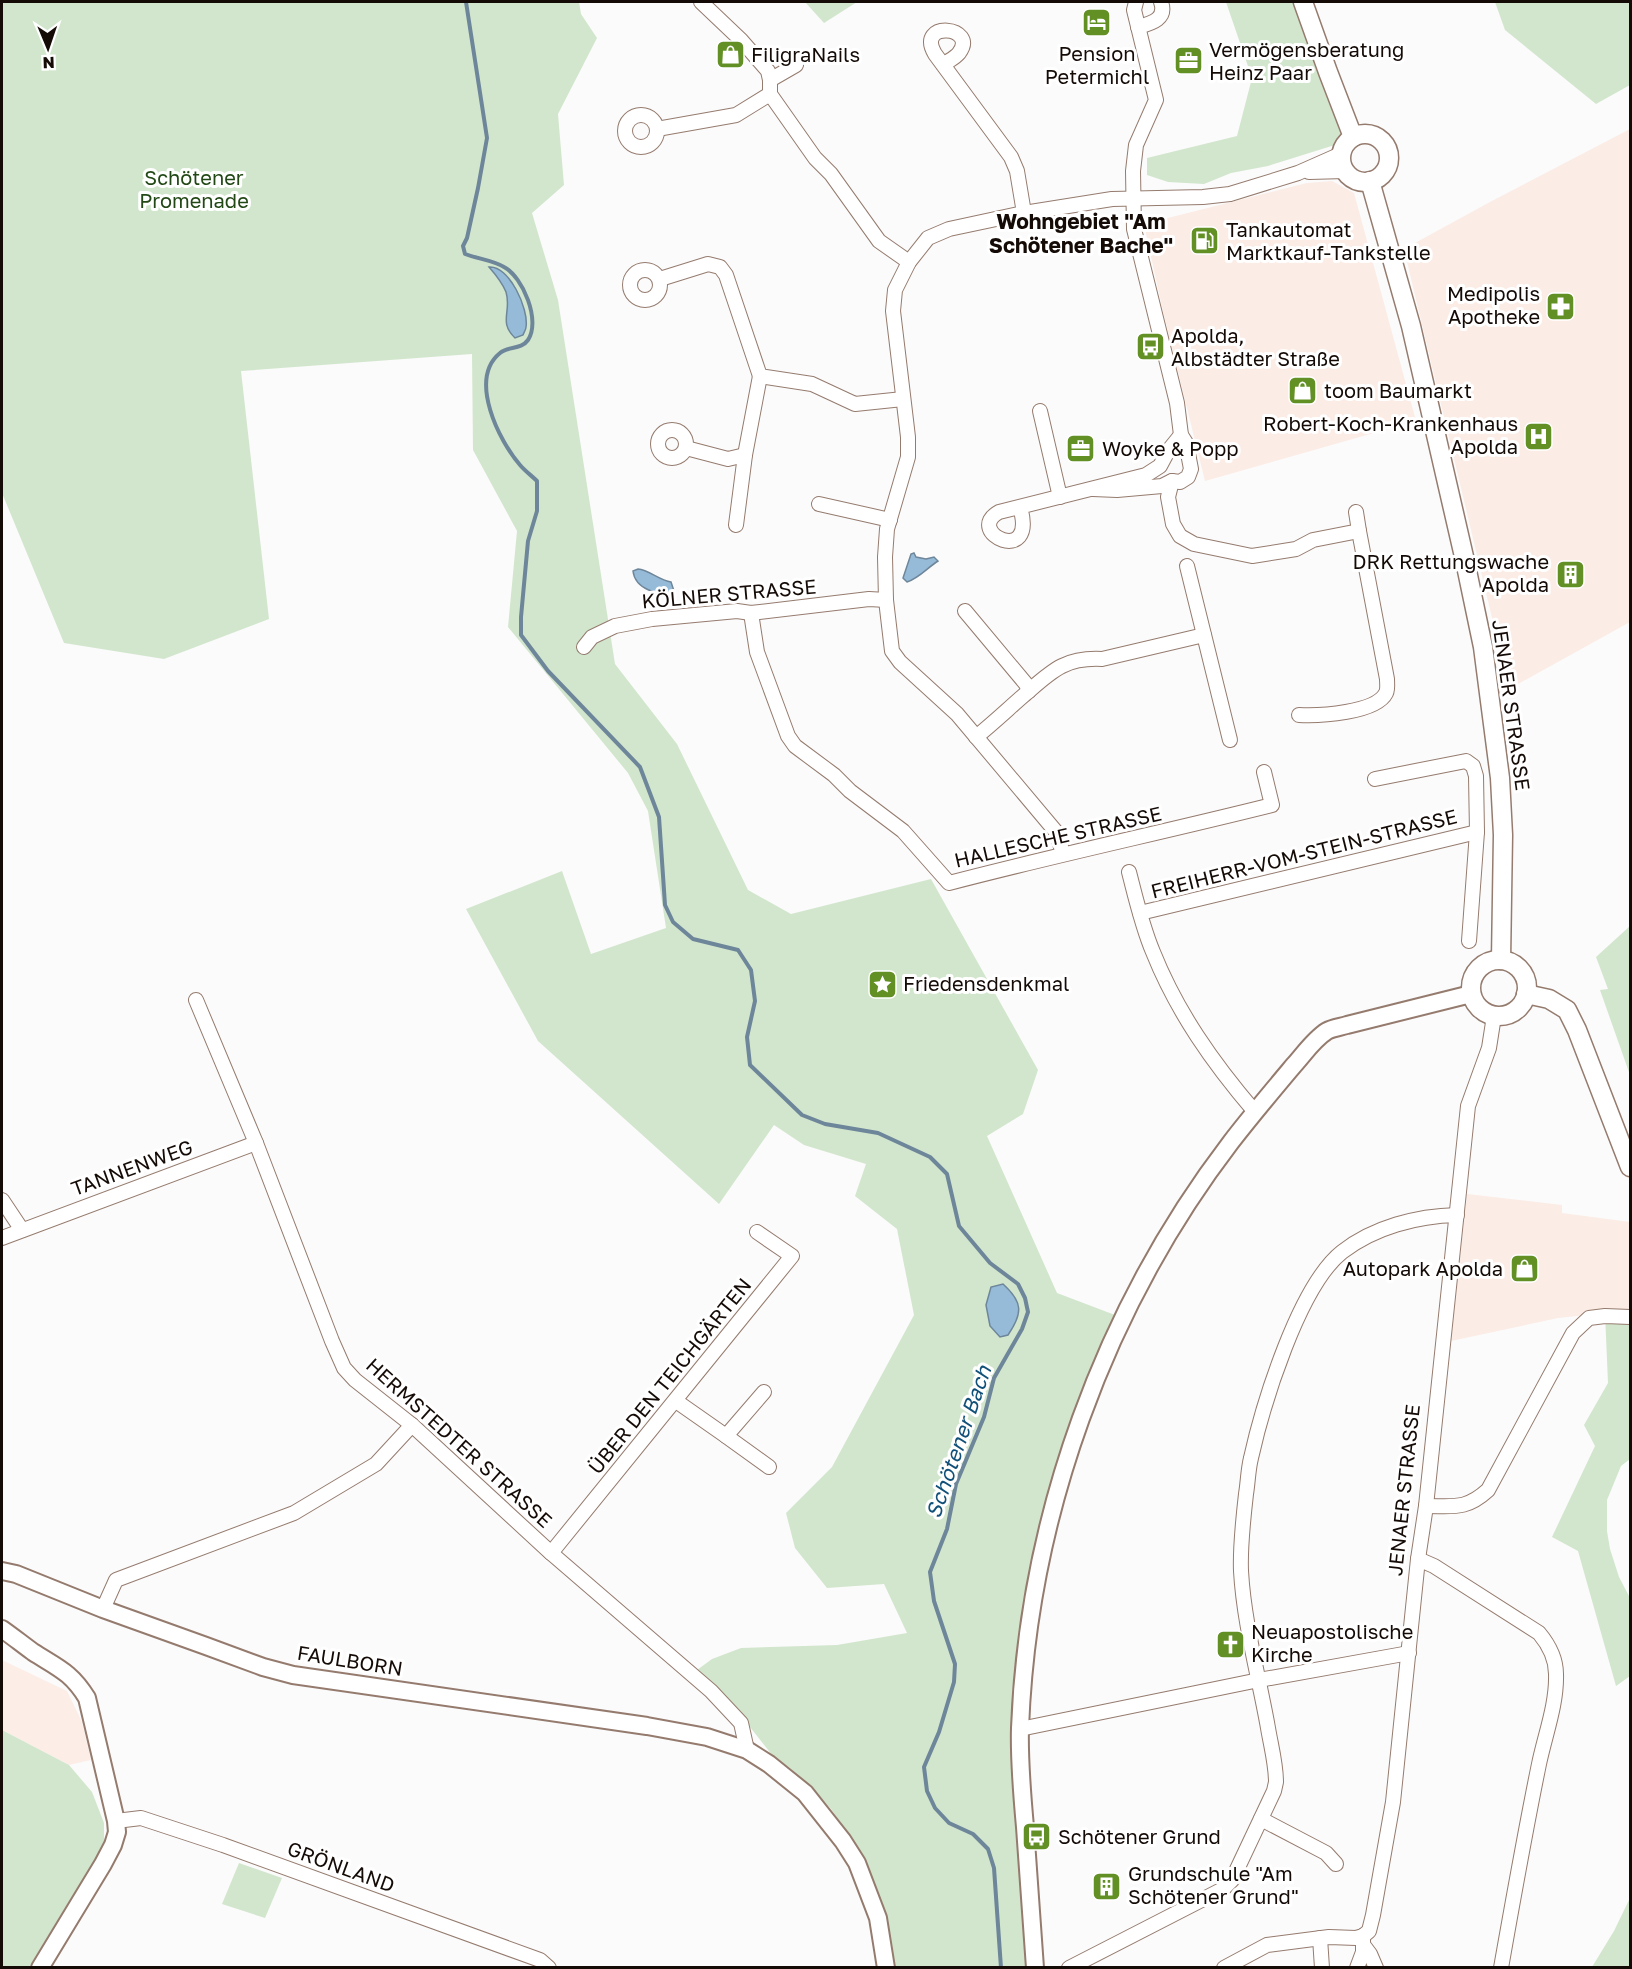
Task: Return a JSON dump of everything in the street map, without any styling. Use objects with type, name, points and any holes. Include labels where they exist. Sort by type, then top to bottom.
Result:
[{"type":"main road","points":[[1303,2],[1353,137]]},
{"type":"main road","points":[[1373,135],[1387,147],[1388,166],[1382,175],[1370,181],[1355,180],[1343,163],[1344,146],[1353,137],[1373,135]]},
{"type":"main road","name":"JENAER STRASSE","points":[[1370,181],[1411,326],[1483,647],[1494,721],[1501,801],[1503,873],[1501,960]]},
{"type":"main road","points":[[1501,960],[1509,962],[1521,972],[1525,978],[1526,994],[1518,1009],[1503,1016],[1494,1016],[1480,1008],[1472,994],[1471,985],[1478,970],[1484,964],[1501,960]]},
{"type":"main road","points":[[1526,994],[1549,999],[1567,1010],[1577,1030],[1630,1167]]},
{"type":"street","points":[[701,2],[723,22],[768,71],[770,87],[815,158],[831,174],[879,241],[909,262]]},
{"type":"street","points":[[1093,489],[1117,490],[1162,486],[1172,481],[1185,480],[1191,468],[1186,443],[1181,435],[1177,403],[1134,229],[1133,171],[1136,145],[1156,100],[1134,10],[1136,2]]},
{"type":"street","points":[[1138,27],[1159,19],[1163,10],[1161,2]]},
{"type":"street","points":[[657,129],[736,114],[796,65]]},
{"type":"street","points":[[944,65],[1011,157],[1017,171],[1024,213]]},
{"type":"street","points":[[1063,854],[1057,833],[957,714],[900,662],[892,651],[886,600],[887,529],[908,457],[908,437],[893,311],[895,290],[909,262],[928,238],[949,229],[1024,213],[1112,199],[1203,197],[1230,194],[1298,173],[1339,170],[1343,163]]},
{"type":"street","points":[[660,279],[708,264],[720,267],[726,274],[760,375],[745,455],[736,525]]},
{"type":"street","points":[[760,375],[812,384],[855,404],[903,399]]},
{"type":"street","points":[[1040,411],[1060,497]]},
{"type":"street","points":[[1020,507],[1146,475],[1160,466],[1181,435]]},
{"type":"street","points":[[686,448],[728,459],[745,455]]},
{"type":"street","points":[[1160,466],[1163,474],[1172,481]]},
{"type":"street","points":[[1172,481],[1168,497],[1173,524],[1180,536],[1194,544],[1252,556],[1296,549],[1313,540],[1359,531]]},
{"type":"street","points":[[819,504],[890,520]]},
{"type":"street","points":[[1299,715],[1321,716],[1370,705],[1386,692],[1388,679],[1356,512]]},
{"type":"street","points":[[1187,566],[1230,740]]},
{"type":"street","name":"KÖLNER STRASSE","points":[[584,647],[592,637],[615,626],[652,620],[737,611],[750,613],[869,599],[886,600]]},
{"type":"street","points":[[965,611],[1026,684],[1029,691]]},
{"type":"street","name":"HALLESCHE STRASSE","points":[[750,613],[757,652],[788,736],[795,746],[903,831],[949,883],[1272,805],[1264,772]]},
{"type":"street","points":[[976,737],[1046,675],[1064,665],[1090,658],[1102,659],[1204,635]]},
{"type":"street","name":"FREIHERR-VOM-STEIN-STRASSE","points":[[1375,779],[1466,761],[1473,766],[1476,776],[1477,832],[1469,941]]},
{"type":"street","name":"FREIHERR-VOM-STEIN-STRASSE","points":[[1140,913],[1477,832]]},
{"type":"street","name":"FREIHERR-VOM-STEIN-STRASSE","points":[[1129,872],[1152,951],[1179,1008],[1222,1073],[1255,1112]]},
{"type":"street","points":[[1035,1968],[1023,1809],[1020,1729],[1028,1631],[1046,1536],[1059,1486],[1107,1353],[1153,1259],[1185,1206],[1255,1112],[1315,1042],[1327,1031],[1347,1024],[1472,994]]},
{"type":"street","name":"HERMSTEDTER STRASSE","points":[[196,1000],[344,1368],[355,1380],[412,1425],[551,1553],[711,1691],[741,1723],[747,1750]]},
{"type":"street","name":"JENAER STRASSE","points":[[1361,1952],[1371,1924],[1388,1833],[1418,1559],[1426,1506],[1468,1106],[1489,1048],[1494,1016]]},
{"type":"street","name":"TANNENWEG","points":[[2,1238],[255,1143]]},
{"type":"street","points":[[2,1200],[22,1230]]},
{"type":"street","points":[[1069,1968],[1223,1889],[1232,1880],[1274,1791],[1276,1782],[1246,1614],[1241,1571],[1242,1529],[1251,1459],[1273,1380],[1292,1331],[1310,1295],[1327,1268],[1342,1252],[1367,1235],[1398,1224],[1430,1217],[1457,1215]]},
{"type":"street","name":"ÜBER DEN TEICHGÄRTEN","points":[[551,1553],[792,1256],[757,1232]]},
{"type":"street","points":[[1426,1506],[1467,1504],[1476,1501],[1488,1490],[1573,1333],[1589,1318],[1630,1317]]},
{"type":"street","points":[[726,1436],[764,1392]]},
{"type":"street","points":[[676,1401],[769,1467]]},
{"type":"street","points":[[103,1609],[116,1580],[294,1513],[376,1464],[412,1425]]},
{"type":"street","points":[[1418,1559],[1434,1566],[1539,1633],[1555,1660],[1555,1694],[1536,1776],[1501,1968]]},
{"type":"street","name":"FAULBORN","points":[[2,1571],[16,1574],[103,1609],[263,1667],[293,1675],[647,1726],[707,1737],[747,1750]]},
{"type":"street","points":[[2,1629],[66,1671],[87,1698],[116,1821],[117,1832],[108,1854],[40,1968]]},
{"type":"street","points":[[1020,1729],[1259,1680],[1409,1653]]},
{"type":"street","points":[[747,1750],[769,1764],[805,1793],[843,1841],[857,1863],[878,1918],[886,1968]]},
{"type":"street","name":"GRÖNLAND","points":[[116,1821],[141,1818],[223,1845],[540,1960],[549,1968]]},
{"type":"street","points":[[1261,1819],[1326,1853],[1336,1864]]},
{"type":"street","points":[[1320,1938],[1322,1968]]},
{"type":"street","points":[[1224,1968],[1267,1945],[1320,1938],[1356,1938],[1361,1952],[1370,1954],[1376,1968]]},
{"type":"shaded area","name":"Robert-Koch-Krankenhaus Apolda","points":[[1630,129],[1630,622],[1509,689],[1404,249]]},
{"type":"shaded area","points":[[1332,181],[1354,193],[1416,421],[1205,481],[1144,224],[1307,183]]},
{"type":"shaded area","points":[[1467,1194],[1562,1205],[1562,1213],[1630,1222],[1630,1313],[1558,1318],[1451,1341]]},
{"type":"shaded area","points":[[2,1660],[67,1691],[82,1722],[91,1760],[69,1765],[2,1730]]},
{"type":"green space","name":"Schötener Promenade","points":[[2,2],[579,2],[581,14],[597,38],[558,114],[564,185],[532,213],[558,300],[615,664],[677,744],[748,890],[791,914],[931,879],[1038,1070],[1023,1114],[987,1136],[1057,1293],[1115,1315],[1099,1355],[1022,1630],[1011,1730],[1029,1967],[892,1967],[864,1857],[831,1809],[812,1788],[772,1755],[746,1722],[697,1670],[712,1659],[741,1648],[837,1645],[907,1633],[884,1584],[827,1588],[795,1548],[786,1513],[832,1467],[914,1315],[897,1229],[855,1196],[866,1164],[804,1145],[774,1125],[719,1204],[538,1041],[466,909],[562,871],[591,954],[666,928],[648,811],[628,773],[508,627],[517,531],[473,450],[472,354],[241,371],[269,619],[164,659],[64,643],[2,493]]},
{"type":"green space","points":[[805,2],[857,2],[824,23]]},
{"type":"green space","points":[[1226,2],[1294,2],[1341,132],[1338,144],[1268,166],[1231,173],[1204,184],[1168,182],[1147,175],[1147,158],[1237,136],[1252,78]]},
{"type":"green space","points":[[1495,2],[1630,2],[1630,85],[1596,104],[1505,30]]},
{"type":"green space","points":[[1630,926],[1630,1075],[1600,990],[1608,989],[1596,957]]},
{"type":"green space","points":[[1605,1313],[1630,1313],[1630,1459],[1621,1466],[1607,1500],[1607,1531],[1610,1549],[1619,1577],[1630,1598],[1630,1676],[1616,1686],[1578,1551],[1552,1537],[1595,1446],[1584,1425],[1608,1383]]},
{"type":"green space","points":[[2,1730],[69,1765],[92,1792],[104,1823],[104,1845],[29,1967],[2,1967]]},
{"type":"green space","points":[[239,1863],[282,1878],[265,1918],[222,1904]]},
{"type":"green space","points":[[1630,1898],[1630,1967],[1592,1967],[1614,1931]]},
{"type":"water","points":[[489,267],[504,273],[521,300],[526,319],[523,335],[515,338],[507,327],[506,292]]},
{"type":"water","points":[[914,553],[916,557],[926,559],[934,557],[938,561],[907,582],[903,578],[911,554]]},
{"type":"water","points":[[638,569],[671,582],[674,591],[662,593],[643,587],[638,583],[633,571]]},
{"type":"water","points":[[1003,1284],[1014,1296],[1019,1308],[1008,1335],[1000,1337],[990,1326],[986,1305],[991,1287]]},
{"type":"waterway","name":"Schötener Bach","points":[[466,2],[487,138],[467,238],[463,246],[465,254],[495,263],[511,272],[518,280],[528,300],[532,322],[528,340],[522,345],[500,353],[491,364],[487,378],[487,394],[496,426],[512,454],[537,481],[537,511],[528,541],[521,635],[548,671],[640,767],[659,817],[665,905],[673,922],[693,939],[738,950],[751,970],[755,1001],[747,1037],[750,1065],[802,1115],[825,1124],[878,1133],[930,1157],[947,1174],[959,1226],[990,1263],[1018,1284],[1025,1298],[1028,1312],[1022,1329],[994,1378],[984,1417],[956,1484],[947,1529],[930,1572],[934,1601],[955,1664],[954,1682],[939,1732],[924,1767],[927,1791],[935,1808],[949,1823],[973,1834],[988,1849],[994,1868],[1001,1968]]},
{"type":"place","name":"Pension Petermichl","points":[[1097,23]]},
{"type":"place","name":"FiligraNails","points":[[730,55]]},
{"type":"place","name":"Vermögensberatung Heinz Paar","points":[[1188,61]]},
{"type":"place","name":"Tankautomat Marktkauf-Tankstelle","points":[[1205,241]]},
{"type":"place","name":"Medipolis Apotheke","points":[[1561,306]]},
{"type":"place","name":"Apolda, Albstädter Straße","points":[[1150,347]]},
{"type":"place","name":"toom Baumarkt","points":[[1303,391]]},
{"type":"place","name":"Robert-Koch-Krankenhaus Apolda","points":[[1539,436]]},
{"type":"place","name":"Woyke & Popp","points":[[1081,449]]},
{"type":"place","name":"DRK Rettungswache Apolda","points":[[1570,574]]},
{"type":"place","name":"Friedensdenkmal","points":[[882,984]]},
{"type":"place","name":"Autopark Apolda","points":[[1524,1269]]},
{"type":"place","name":"Neuapostolische Kirche","points":[[1230,1644]]},
{"type":"place","name":"Schötener Grund","points":[[1037,1837]]},
{"type":"place","name":"Grundschule \"Am Schötener Grund\"","points":[[1107,1886]]},
{"type":"district","name":"Wohngebiet \"Am Schötener Bache\"","points":[[1081,234]]}]
